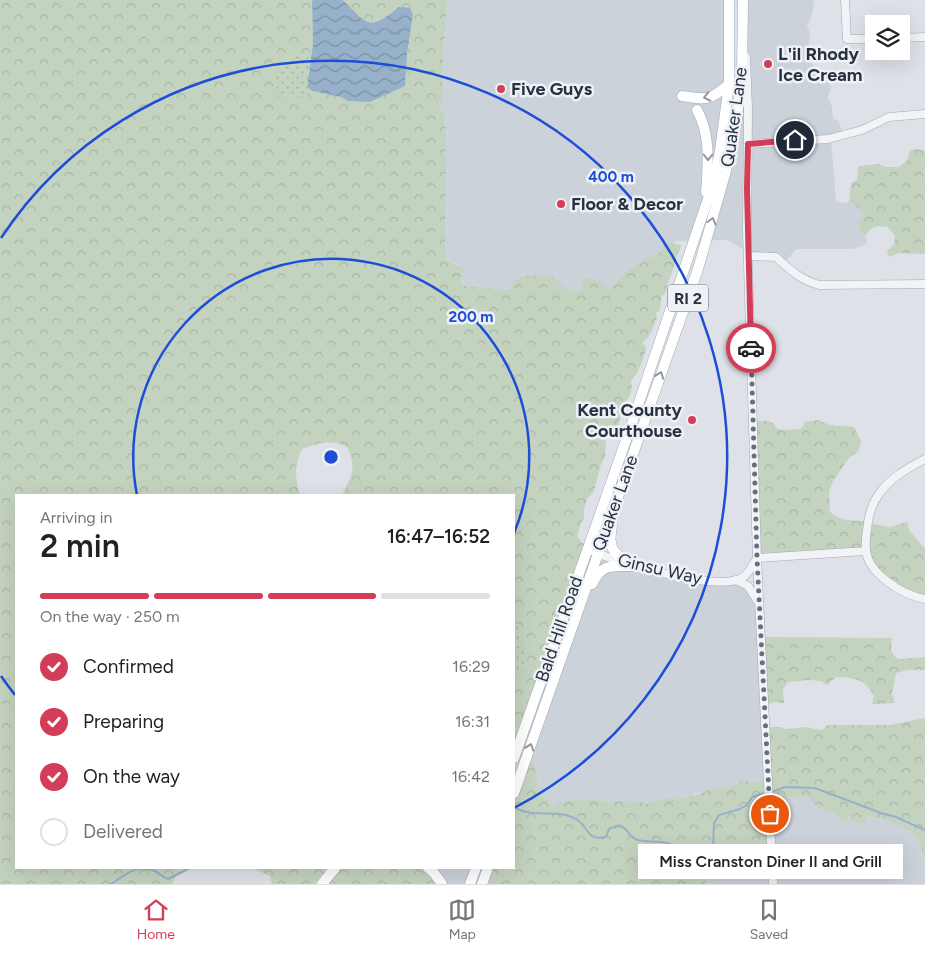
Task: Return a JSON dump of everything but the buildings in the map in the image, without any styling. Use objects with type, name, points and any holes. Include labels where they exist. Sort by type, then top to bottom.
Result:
[{"type":"main road","name":"Quaker Lane","points":[[723,130],[728,84],[729,0]]},
{"type":"main road","name":"Quaker Lane","points":[[515,790],[698,269],[735,133],[742,76],[743,0]]},
{"type":"main road","points":[[682,96],[707,98],[715,96],[728,84]]},
{"type":"main road","points":[[697,110],[701,116],[708,140],[704,213]]},
{"type":"main road","name":"Bald Hill Road","points":[[515,753],[632,426],[704,213],[713,184],[723,130]]},
{"type":"main road","points":[[618,496],[609,538],[610,547],[616,554],[633,566]]},
{"type":"main road","points":[[566,642],[597,574],[612,566],[633,566]]},
{"type":"main road","points":[[315,884],[326,869]]},
{"type":"main road","points":[[322,884],[334,869]]},
{"type":"main road","points":[[429,869],[442,884]]},
{"type":"main road","points":[[470,884],[476,869]]},
{"type":"main road","points":[[482,884],[488,869]]},
{"type":"street","points":[[845,0],[847,39],[865,39]]},
{"type":"street","name":"Quaker Lane","points":[[744,34],[747,64],[748,256],[757,558],[773,884]]},
{"type":"street","points":[[910,38],[925,37]]},
{"type":"street","points":[[748,144],[828,139],[862,130],[890,117],[925,114]]},
{"type":"street","points":[[748,256],[776,257],[796,276],[819,285],[925,284]]},
{"type":"street","points":[[925,460],[903,471],[893,479],[874,501],[867,522],[866,551],[872,564],[886,581],[904,592],[925,599]]},
{"type":"street","name":"Ginsu Way","points":[[587,549],[633,566],[693,579],[736,580]]},
{"type":"street","points":[[736,580],[747,574],[757,558],[866,551]]},
{"type":"street","points":[[736,580],[752,590],[760,609]]},
{"type":"shaded area","points":[[447,0],[728,0],[727,125],[729,130],[737,115],[742,0],[813,0],[814,6],[807,25],[810,34],[807,56],[816,70],[820,72],[826,71],[834,76],[827,81],[831,87],[828,98],[832,107],[833,119],[839,121],[843,135],[831,140],[836,200],[842,203],[849,202],[862,210],[863,218],[860,233],[866,235],[867,244],[853,249],[796,249],[786,261],[750,257],[747,251],[727,240],[676,241],[631,269],[609,288],[592,278],[582,280],[583,289],[580,291],[567,290],[552,276],[520,276],[511,290],[467,286],[460,279],[458,265],[445,259],[446,119],[440,112],[441,96],[444,92],[442,79]]},
{"type":"shaded area","points":[[586,556],[629,564],[664,574],[738,581],[749,587],[758,605],[767,783],[739,784],[729,788],[695,793],[692,796],[666,798],[659,802],[651,801],[647,804],[638,801],[609,803],[600,800],[569,800],[568,802],[552,806],[549,801],[538,795],[537,778],[515,795],[515,755]]},
{"type":"shaded area","points":[[807,796],[818,808],[833,813],[844,822],[847,818],[867,816],[890,822],[912,832],[921,847],[925,859],[925,884],[705,884],[707,863],[711,858],[718,857],[733,860],[735,855],[746,855],[771,799]]},
{"type":"shaded area","points":[[428,869],[489,869],[483,884],[442,884]]},
{"type":"green space","points":[[0,0],[312,0],[313,44],[311,58],[297,54],[276,69],[301,97],[312,91],[341,97],[348,101],[407,54],[413,14],[399,7],[381,20],[369,22],[358,15],[343,0],[447,0],[442,79],[444,92],[441,99],[444,102],[440,105],[440,111],[444,113],[446,125],[445,259],[464,269],[460,279],[462,283],[467,286],[511,290],[513,282],[520,276],[552,276],[568,290],[580,291],[583,288],[583,278],[592,278],[609,288],[631,268],[658,253],[666,242],[681,245],[665,294],[662,295],[660,310],[656,313],[657,318],[652,331],[649,337],[643,341],[646,347],[644,355],[639,370],[631,381],[631,393],[624,402],[623,413],[621,414],[618,427],[616,427],[613,436],[606,438],[605,457],[601,464],[594,491],[587,499],[584,519],[577,536],[581,542],[590,548],[515,755],[517,625],[515,624],[515,494],[342,494],[351,477],[352,461],[347,447],[330,443],[302,449],[296,472],[300,494],[15,494],[15,869],[186,869],[177,875],[172,884],[0,884]]},
{"type":"green space","points":[[297,54],[311,58],[307,86],[312,91],[301,97],[278,97],[275,82],[276,69]]},
{"type":"green space","points":[[910,150],[925,151],[925,254],[899,253],[889,257],[887,251],[894,244],[895,236],[885,226],[873,228],[866,235],[860,233],[860,221],[863,218],[862,210],[849,202],[851,183],[857,180],[858,166],[879,164],[885,167],[899,167],[907,161]]},
{"type":"green space","points":[[818,420],[830,425],[854,427],[861,441],[859,451],[849,458],[833,481],[829,492],[830,512],[843,519],[867,521],[868,523],[890,527],[907,522],[909,530],[925,549],[925,600],[896,589],[866,553],[757,558],[754,421],[768,421],[773,423],[776,428],[782,430],[800,429],[804,422]]},
{"type":"green space","points":[[515,624],[519,631],[524,654],[523,669],[515,679]]},
{"type":"green space","points":[[761,637],[892,638],[891,651],[895,657],[900,659],[925,657],[925,670],[908,670],[896,673],[892,694],[895,703],[872,704],[874,696],[863,682],[836,677],[827,685],[821,681],[809,680],[788,682],[783,689],[784,703],[775,702],[764,705]]},
{"type":"green space","points":[[925,718],[925,859],[921,847],[912,832],[890,822],[868,816],[864,824],[853,822],[850,817],[844,822],[833,813],[818,808],[807,796],[769,799],[771,849],[754,852],[748,857],[746,855],[735,855],[733,860],[711,859],[705,884],[483,884],[489,869],[515,869],[515,793],[526,762],[534,765],[538,795],[550,801],[552,806],[568,802],[569,800],[600,800],[609,803],[612,801],[638,801],[647,804],[651,801],[666,798],[681,798],[697,794],[714,787],[727,788],[739,784],[741,781],[767,783],[766,727],[781,727],[785,729],[807,727],[819,730],[824,729],[827,725],[890,725]]},
{"type":"green space","points":[[326,869],[315,884],[272,884],[270,876],[256,870]]},
{"type":"green space","points":[[334,869],[428,869],[442,884],[321,884]]},
{"type":"water","points":[[312,0],[343,0],[358,15],[369,22],[381,20],[399,7],[410,8],[413,14],[407,54],[405,86],[370,102],[348,101],[341,97],[312,91],[307,87],[313,44]]},
{"type":"waterway","points":[[771,792],[785,787],[815,788],[896,817],[925,830]]},
{"type":"waterway","points":[[515,808],[531,813],[569,816],[576,819],[591,835],[600,838],[606,837],[609,829],[615,826],[624,827],[634,838],[641,841],[669,844],[680,849],[690,857],[706,852],[713,847],[714,823],[719,815],[740,809],[747,805],[752,797],[766,793]]},
{"type":"waterway","points":[[111,884],[137,869]]},
{"type":"waterway","points":[[149,869],[168,879],[188,869]]},
{"type":"way so far","points":[[751,348],[761,666],[770,814]]},
{"type":"place","name":"L'il Rhody Ice Cream","points":[[768,64]]},
{"type":"place","name":"Five Guys","points":[[501,89]]},
{"type":"place","name":"Floor & Decor","points":[[561,204]]},
{"type":"place","name":"Kent County Courthouse","points":[[692,420]]},
{"type":"place","name":"Miss Cranston Diner II and Grill","points":[[770,814]]},
{"type":"route","points":[[751,348],[747,231],[748,144],[795,140]]}]
